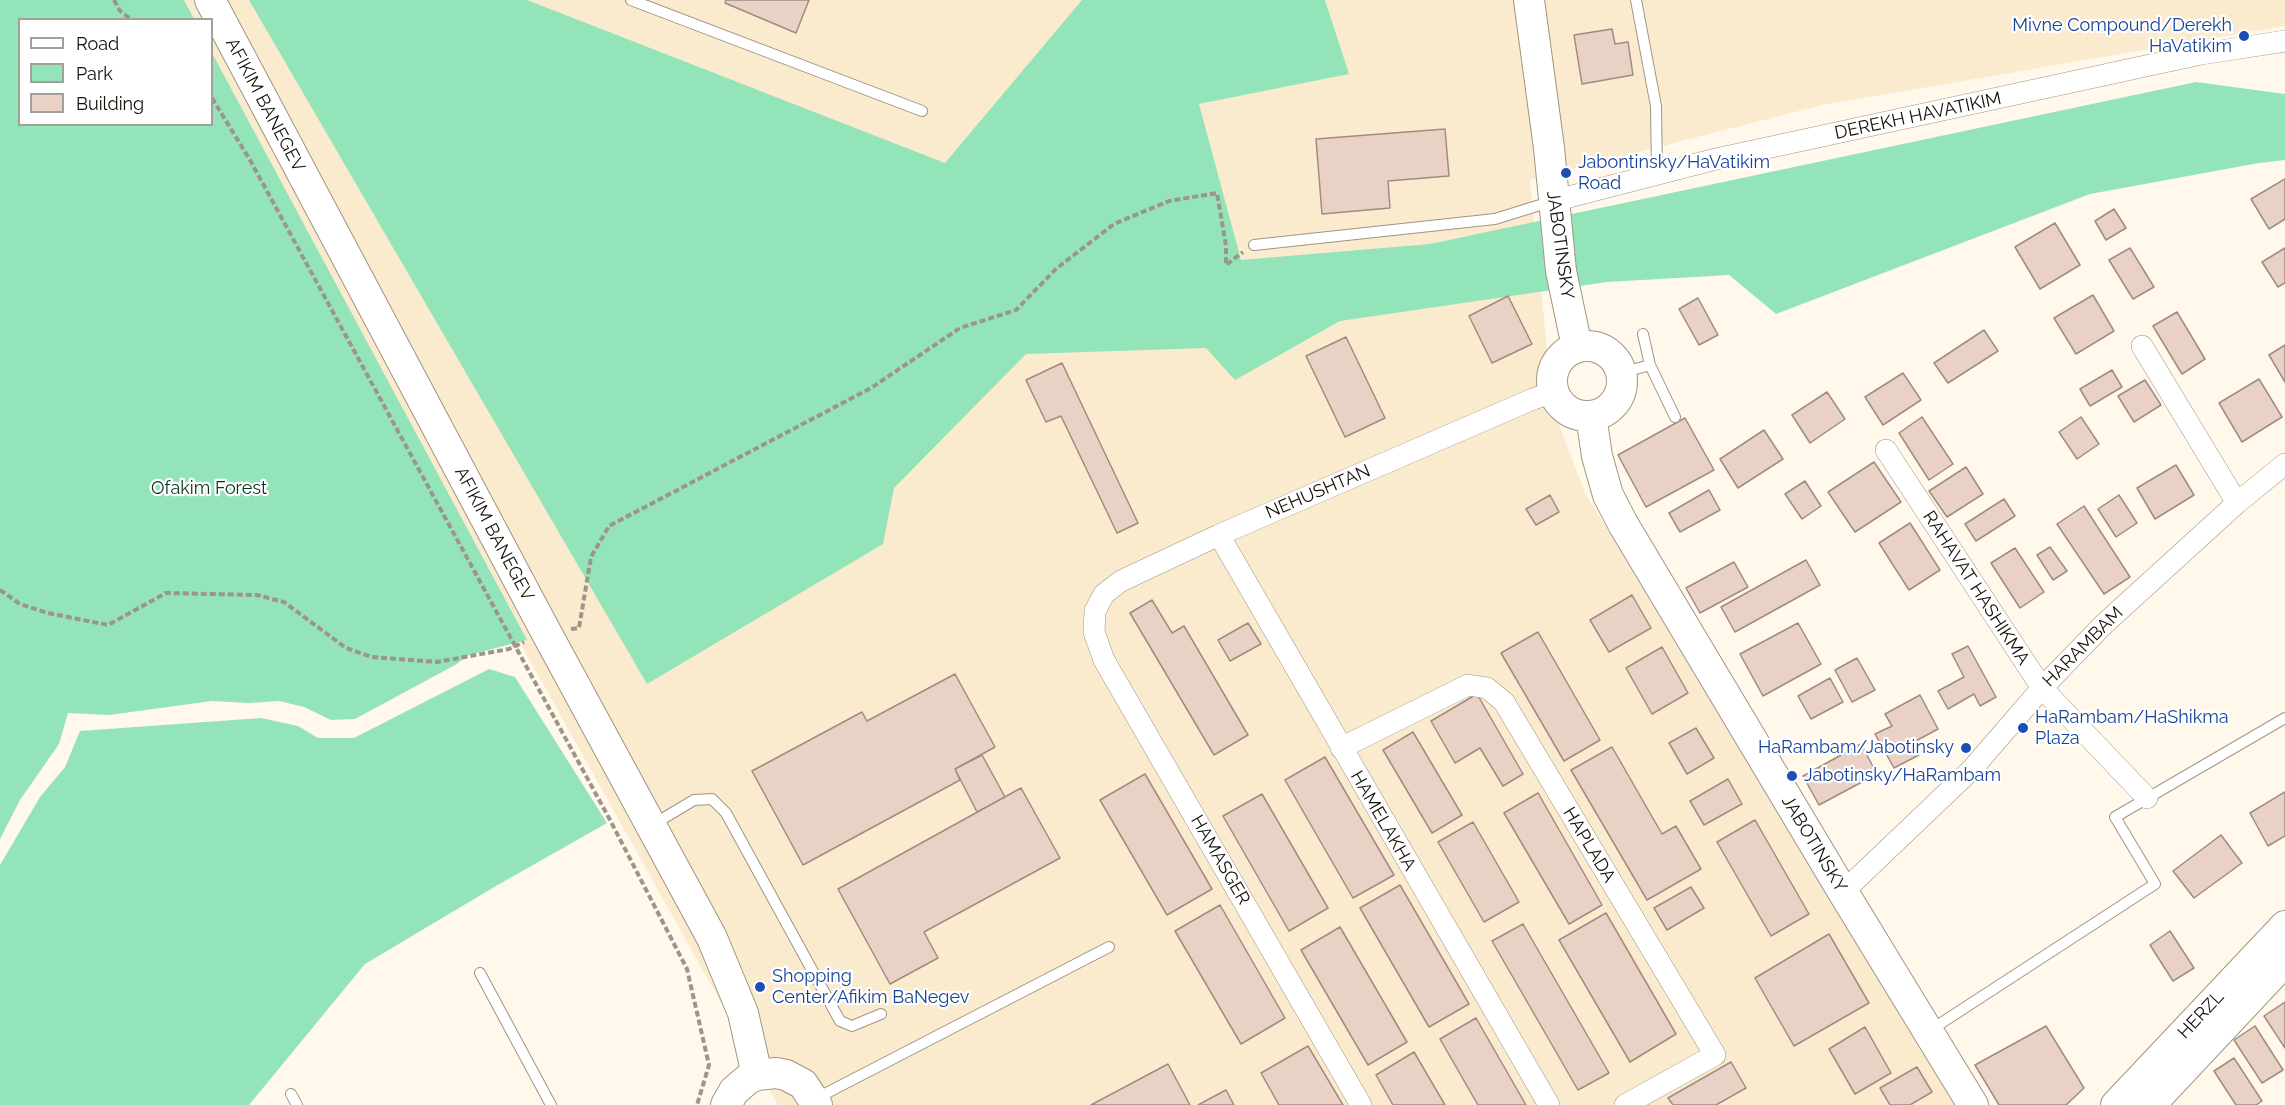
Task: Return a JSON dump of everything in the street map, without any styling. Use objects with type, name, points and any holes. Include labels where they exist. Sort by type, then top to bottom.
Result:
[{"type":"street","name":"AFIKIM BANEGEV","points":[[210,0],[546,632],[712,938],[743,1013],[757,1075]]},
{"type":"street","name":"JABOTINSKY","points":[[1528,0],[1549,148],[1561,271],[1577,347]]},
{"type":"street","name":"DEREKH HAVATIKIM","points":[[1553,201],[1716,159],[2201,54],[2285,41]]},
{"type":"street","points":[[2142,346],[2236,503]]},
{"type":"street","points":[[1577,347],[1599,348],[1616,362],[1621,373],[1622,384],[1619,396],[1612,406],[1591,416],[1572,413],[1558,400],[1554,392],[1553,373],[1556,365],[1562,357],[1577,347]]},
{"type":"street","name":"NEHUSHTAN","points":[[1095,611],[1104,594],[1121,581],[1219,535],[1533,399],[1554,392]]},
{"type":"street","name":"JABOTINSKY","points":[[1591,416],[1597,456],[1606,485],[1623,524],[1973,1105]]},
{"type":"street","name":"RAHAVAT HASHIKMA","points":[[1886,450],[2042,688],[2147,798]]},
{"type":"street","name":"HARAMBAM","points":[[1843,892],[1972,769],[2042,688],[2103,625],[2236,503],[2285,464]]},
{"type":"street","name":"HAMELAKHA","points":[[1219,535],[1549,1105]]},
{"type":"street","name":"HAMASGER","points":[[1095,611],[1094,632],[1104,660],[1362,1105]]},
{"type":"street","name":"HAPLADA","points":[[1341,748],[1468,685],[1487,688],[1504,702],[1715,1055],[1625,1105]]},
{"type":"street","name":"HERZL","points":[[2116,1105],[2285,926]]},
{"type":"street","name":"HERZL","points":[[2150,1105],[2285,961]]},
{"type":"street","points":[[726,1105],[741,1084],[757,1075],[776,1073],[786,1075],[803,1084],[816,1102]]},
{"type":"lane","points":[[631,0],[922,111]]},
{"type":"lane","points":[[1636,0],[1656,106],[1657,175]]},
{"type":"lane","points":[[1254,244],[1495,219],[1553,201]]},
{"type":"lane","points":[[1643,334],[1650,365],[1675,417]]},
{"type":"lane","points":[[1621,373],[1650,365]]},
{"type":"lane","points":[[1929,1032],[2155,884],[2115,817],[2285,718]]},
{"type":"lane","points":[[651,826],[694,800],[712,799],[726,813],[840,1021],[852,1026],[881,1014]]},
{"type":"lane","points":[[816,1102],[1109,947]]},
{"type":"lane","points":[[480,973],[550,1105]]},
{"type":"lane","points":[[291,1094],[297,1105]]},
{"type":"path","points":[[114,0],[120,11],[129,18]]},
{"type":"path","points":[[213,100],[256,171],[513,646],[609,818],[687,969],[709,1065],[697,1105]]},
{"type":"path","points":[[0,590],[20,604],[48,613],[108,625],[166,593],[257,595],[284,602],[346,648],[372,657],[437,663],[513,646],[546,632],[579,628],[591,557],[609,526],[871,388],[960,328],[1016,310],[1058,268],[1114,224],[1169,201],[1216,193],[1226,246],[1226,264],[1254,244]]},
{"type":"shaded area","points":[[160,0],[2285,0],[2285,26],[1822,105],[1530,180],[1553,409],[1585,493],[1955,1105],[778,1105],[213,93],[213,18],[170,18]]},
{"type":"green space","name":"Ofakim Forest","points":[[0,0],[184,0],[193,18],[18,18],[18,126],[213,126],[213,55],[527,640],[469,655],[455,665],[355,719],[331,720],[304,707],[279,701],[249,703],[212,701],[109,715],[68,713],[59,744],[20,800],[0,839]]},
{"type":"green space","points":[[249,0],[527,0],[945,163],[1082,0],[1325,0],[1349,74],[1199,104],[1241,260],[1430,244],[2196,82],[2285,94],[2285,160],[2090,194],[1776,314],[1729,275],[1607,282],[1340,321],[1235,380],[1206,348],[1026,354],[894,488],[883,544],[647,684]]},
{"type":"green space","points":[[489,669],[515,677],[607,823],[365,964],[249,1105],[0,1105],[0,865],[40,797],[65,767],[80,731],[261,718],[298,726],[318,738],[354,738]]},
{"type":"building","points":[[726,0],[809,0],[796,33],[725,3]]},
{"type":"building","points":[[1612,29],[1615,44],[1628,42],[1633,75],[1582,84],[1574,35]]},
{"type":"building","points":[[1445,129],[1449,176],[1388,181],[1390,208],[1322,214],[1316,139]]},
{"type":"building","points":[[2285,179],[2285,219],[2269,229],[2251,199]]},
{"type":"building","points":[[2114,209],[2126,228],[2106,240],[2095,221]]},
{"type":"building","points":[[2055,223],[2080,265],[2040,289],[2015,247]]},
{"type":"building","points":[[2130,248],[2154,287],[2133,299],[2109,260]]},
{"type":"building","points":[[2285,248],[2285,283],[2278,287],[2262,262]]},
{"type":"building","points":[[2093,295],[2114,331],[2076,354],[2054,318]]},
{"type":"building","points":[[1508,296],[1532,344],[1492,363],[1469,316]]},
{"type":"building","points":[[1698,298],[1718,335],[1699,345],[1679,309]]},
{"type":"building","points":[[2177,312],[2205,359],[2182,374],[2153,326]]},
{"type":"building","points":[[1984,330],[1998,351],[1948,383],[1934,363]]},
{"type":"building","points":[[1346,337],[1385,418],[1345,437],[1306,356]]},
{"type":"building","points":[[2285,345],[2285,382],[2269,355]]},
{"type":"building","points":[[1062,363],[1138,523],[1117,533],[1061,416],[1046,422],[1026,380]]},
{"type":"building","points":[[2112,370],[2122,387],[2090,406],[2080,389]]},
{"type":"building","points":[[1903,373],[1921,400],[1883,425],[1865,397]]},
{"type":"building","points":[[2259,379],[2282,417],[2242,442],[2219,403]]},
{"type":"building","points":[[2145,380],[2161,405],[2134,422],[2118,396]]},
{"type":"building","points":[[1827,392],[1845,419],[1810,443],[1792,415]]},
{"type":"building","points":[[1922,417],[1953,464],[1929,480],[1899,433]]},
{"type":"building","points":[[2081,417],[2099,444],[2077,459],[2059,432]]},
{"type":"building","points":[[1685,418],[1714,470],[1646,507],[1618,455]]},
{"type":"building","points":[[1764,430],[1783,459],[1738,488],[1720,459]]},
{"type":"building","points":[[1874,462],[1901,502],[1855,532],[1828,492]]},
{"type":"building","points":[[2176,465],[2194,495],[2155,519],[2137,488]]},
{"type":"building","points":[[1966,467],[1983,494],[1947,517],[1929,491]]},
{"type":"building","points":[[1805,481],[1821,506],[1802,519],[1785,494]]},
{"type":"building","points":[[1709,490],[1720,510],[1680,532],[1669,513]]},
{"type":"building","points":[[1550,495],[1559,512],[1536,525],[1526,509]]},
{"type":"building","points":[[2119,495],[2137,523],[2116,537],[2098,509]]},
{"type":"building","points":[[2004,499],[2015,516],[1976,541],[1965,524]]},
{"type":"building","points":[[2084,506],[2130,577],[2104,594],[2057,524]]},
{"type":"building","points":[[1910,523],[1940,570],[1909,590],[1879,543]]},
{"type":"building","points":[[2050,547],[2067,571],[2053,580],[2037,555]]},
{"type":"building","points":[[2015,548],[2044,592],[2020,608],[1991,563]]},
{"type":"building","points":[[1806,560],[1820,585],[1735,632],[1721,607]]},
{"type":"building","points":[[1734,562],[1748,587],[1700,613],[1686,588]]},
{"type":"building","points":[[1632,595],[1651,628],[1609,652],[1590,620]]},
{"type":"building","points":[[1152,600],[1172,633],[1184,626],[1248,735],[1214,755],[1130,613]]},
{"type":"building","points":[[1248,623],[1261,644],[1230,661],[1218,640]]},
{"type":"building","points":[[1798,623],[1821,664],[1763,696],[1740,654]]},
{"type":"building","points":[[1538,632],[1600,740],[1564,761],[1501,653]]},
{"type":"building","points":[[1968,646],[1996,697],[1980,706],[1974,694],[1948,709],[1938,691],[1964,677],[1952,654]]},
{"type":"building","points":[[1662,647],[1688,693],[1652,714],[1626,668]]},
{"type":"building","points":[[1857,658],[1875,690],[1852,702],[1835,670]]},
{"type":"building","points":[[955,674],[995,747],[955,769],[960,780],[803,865],[752,771],[862,712],[867,721]]},
{"type":"building","points":[[1830,678],[1843,702],[1811,719],[1798,696]]},
{"type":"building","points":[[1477,694],[1523,774],[1503,786],[1480,748],[1455,763],[1431,721]]},
{"type":"building","points":[[1920,695],[1938,729],[1912,743],[1919,755],[1894,768],[1875,734],[1892,726],[1885,714]]},
{"type":"building","points":[[1696,728],[1714,758],[1687,774],[1669,743]]},
{"type":"building","points":[[1413,732],[1462,815],[1432,833],[1383,750]]},
{"type":"building","points":[[1861,744],[1877,774],[1819,805],[1803,776]]},
{"type":"building","points":[[1612,747],[1662,834],[1676,826],[1701,869],[1647,900],[1571,770]]},
{"type":"building","points":[[982,755],[1005,797],[977,812],[955,769]]},
{"type":"building","points":[[1325,757],[1394,875],[1353,898],[1285,780]]},
{"type":"building","points":[[1145,774],[1212,889],[1167,915],[1100,800]]},
{"type":"building","points":[[1728,779],[1742,804],[1704,825],[1690,801]]},
{"type":"building","points":[[1021,788],[1060,858],[924,932],[938,958],[890,984],[838,889]]},
{"type":"building","points":[[2285,792],[2285,836],[2268,846],[2250,813]]},
{"type":"building","points":[[1538,793],[1602,905],[1569,924],[1504,813]]},
{"type":"building","points":[[1262,794],[1328,908],[1289,931],[1223,816]]},
{"type":"building","points":[[1755,820],[1809,914],[1771,936],[1717,842]]},
{"type":"building","points":[[1473,822],[1519,902],[1484,922],[1438,842]]},
{"type":"building","points":[[2221,835],[2242,863],[2194,898],[2173,871]]},
{"type":"building","points":[[1400,885],[1469,1004],[1429,1027],[1360,908]]},
{"type":"building","points":[[1691,887],[1704,908],[1667,930],[1654,908]]},
{"type":"building","points":[[1220,905],[1285,1018],[1241,1044],[1175,931]]},
{"type":"building","points":[[1606,913],[1676,1034],[1630,1062],[1559,940]]},
{"type":"building","points":[[1523,924],[1609,1073],[1578,1090],[1492,941]]},
{"type":"building","points":[[1340,927],[1407,1042],[1368,1065],[1301,950]]},
{"type":"building","points":[[2170,931],[2194,968],[2173,981],[2150,945]]},
{"type":"building","points":[[1829,934],[1869,1003],[1794,1046],[1755,978]]},
{"type":"building","points":[[2285,1002],[2285,1048],[2264,1016]]},
{"type":"building","points":[[1476,1018],[1526,1105],[1478,1105],[1440,1039]]},
{"type":"building","points":[[2046,1026],[2084,1088],[2066,1105],[1999,1105],[1975,1065]]},
{"type":"building","points":[[2255,1026],[2283,1070],[2262,1083],[2234,1040]]},
{"type":"building","points":[[1865,1027],[1891,1073],[1855,1094],[1829,1049]]},
{"type":"building","points":[[1308,1046],[1343,1105],[1279,1105],[1261,1073]]},
{"type":"building","points":[[1414,1052],[1445,1105],[1393,1105],[1376,1075]]},
{"type":"building","points":[[2234,1058],[2262,1101],[2256,1105],[2236,1105],[2214,1071]]},
{"type":"building","points":[[1731,1062],[1746,1088],[1716,1105],[1673,1105],[1668,1098]]},
{"type":"building","points":[[1168,1064],[1190,1105],[1091,1105]]},
{"type":"building","points":[[1917,1067],[1932,1092],[1910,1105],[1890,1105],[1880,1088]]},
{"type":"building","points":[[1226,1090],[1234,1105],[1198,1105]]},
{"type":"place","name":"Mivne Compound/Derekh HaVatikim","points":[[2244,36]]},
{"type":"place","name":"Jabontinsky/HaVatikim Road","points":[[1566,173]]},
{"type":"place","name":"HaRambam/HaShikma Plaza","points":[[2023,728]]},
{"type":"place","name":"HaRambam/Jabotinsky","points":[[1966,748]]},
{"type":"place","name":"Jabotinsky/HaRambam","points":[[1792,776]]},
{"type":"place","name":"Shopping Center/Afikim BaNegev","points":[[760,987]]}]
